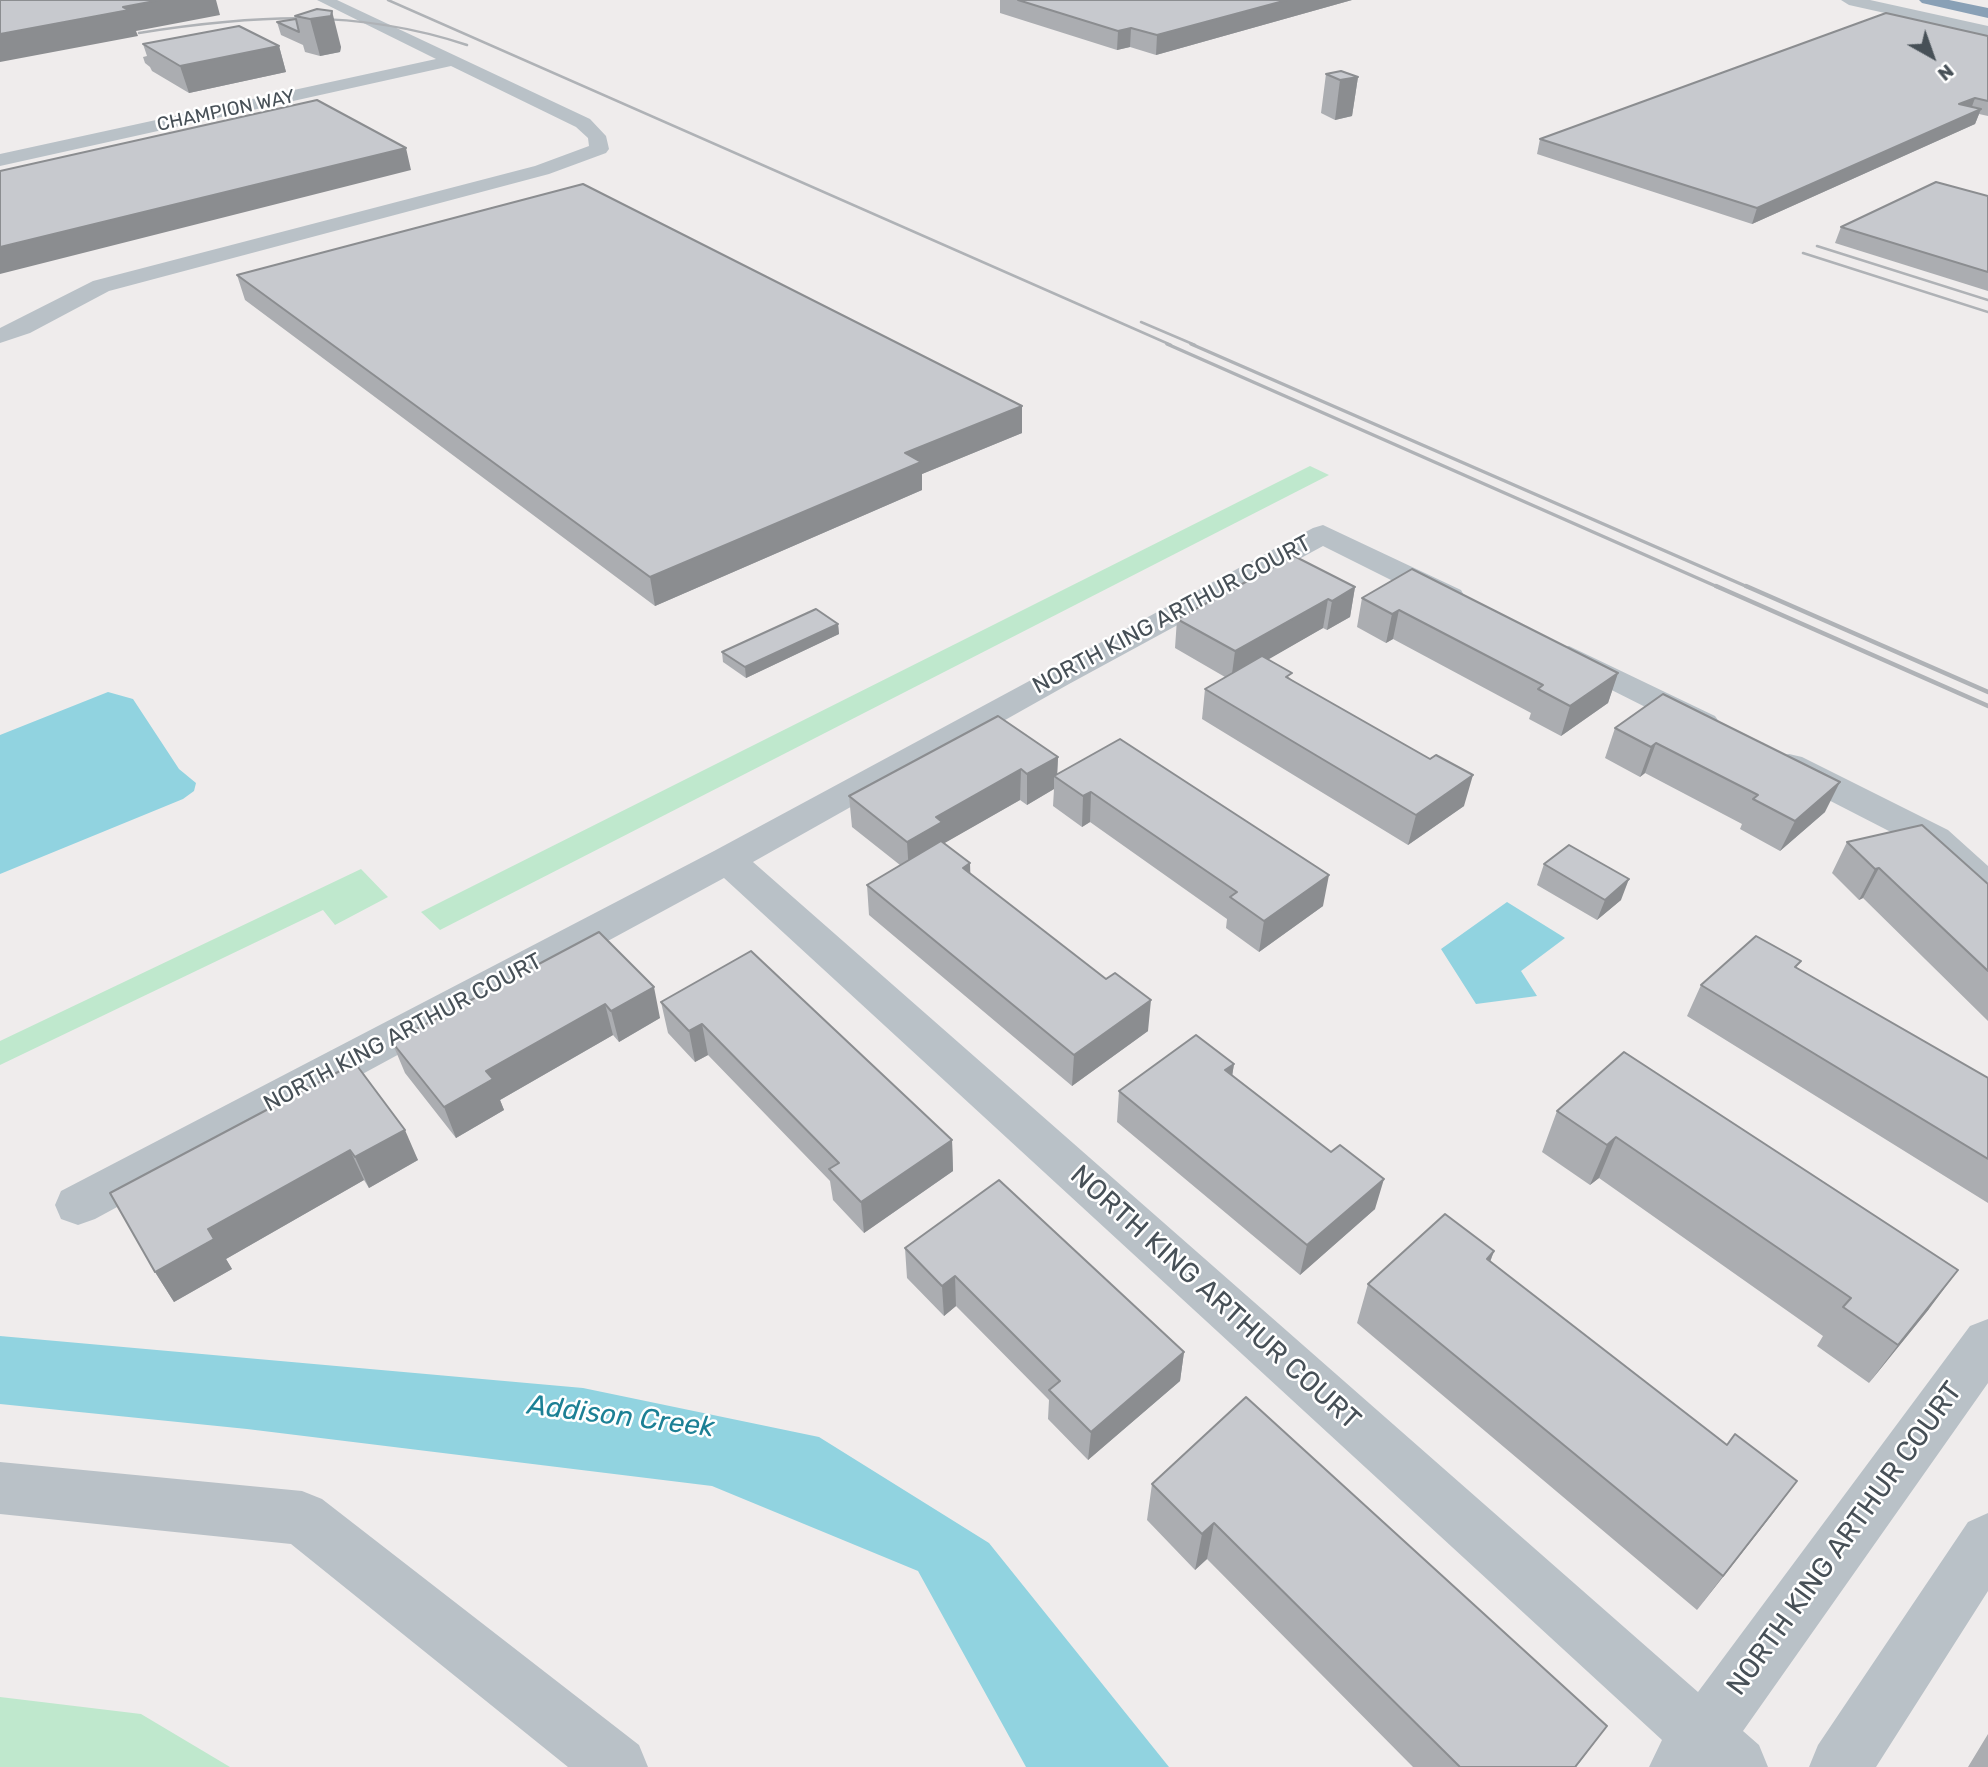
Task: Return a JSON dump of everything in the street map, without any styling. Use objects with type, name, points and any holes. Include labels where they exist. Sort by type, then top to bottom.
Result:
[{"type":"highway","points":[[1927,0],[1988,13]]},
{"type":"street","points":[[0,336],[22,328],[101,286],[542,170],[599,149],[597,136],[583,123],[325,0]]},
{"type":"street","points":[[1849,0],[1988,31]]},
{"type":"street","name":"CHAMPION WAY","points":[[0,160],[452,61]]},
{"type":"street","name":"NORTH KING ARTHUR COURT","points":[[78,1205],[727,860],[1057,677],[1323,534],[1473,608]]},
{"type":"street","points":[[1536,640],[1936,839],[1986,884]]},
{"type":"street","name":"NORTH KING ARTHUR COURT","points":[[727,860],[1706,1757],[1988,1342]]},
{"type":"street","points":[[0,1488],[302,1518],[617,1767]]},
{"type":"street","points":[[1840,1767],[1988,1541]]},
{"type":"green space","points":[[1310,466],[1329,475],[440,930],[421,912]]},
{"type":"green space","points":[[361,869],[388,897],[335,925],[323,910],[0,1065],[0,1041]]},
{"type":"green space","points":[[0,1697],[141,1714],[230,1767],[0,1767]]},
{"type":"water","points":[[108,692],[133,699],[179,769],[196,783],[194,791],[183,799],[0,874],[0,735]]},
{"type":"water","points":[[1507,902],[1565,938],[1521,971],[1537,996],[1476,1004],[1441,949]]},
{"type":"water","name":"Addison Creek","points":[[0,1336],[583,1388],[819,1437],[989,1543],[1169,1767],[1026,1767],[918,1571],[712,1486],[247,1429],[0,1404]]},
{"type":"building","points":[[0,0],[160,0],[123,7],[129,10],[0,34]]},
{"type":"building","points":[[1018,0],[1287,0],[1157,35],[1131,28],[1118,31]]},
{"type":"building","points":[[317,9],[332,11],[331,16],[310,19],[295,16]]},
{"type":"building","points":[[1886,13],[1988,36],[1988,101],[1975,98],[1959,104],[1981,109],[1757,208],[1540,139]]},
{"type":"building","points":[[296,19],[299,32],[277,22]]},
{"type":"building","points":[[239,26],[279,46],[180,66],[143,44]]},
{"type":"building","points":[[1341,71],[1358,77],[1340,80],[1326,74]]},
{"type":"building","points":[[317,100],[406,148],[0,247],[0,171]]},
{"type":"building","points":[[1936,182],[1988,196],[1988,272],[1841,227]]},
{"type":"building","points":[[583,184],[1022,406],[905,453],[921,462],[650,577],[237,275]]},
{"type":"building","points":[[1294,556],[1355,587],[1332,601],[1328,599],[1235,651],[1177,619]]},
{"type":"building","points":[[1412,569],[1618,673],[1570,706],[1538,689],[1543,685],[1399,610],[1392,614],[1362,598]]},
{"type":"building","points":[[816,609],[838,624],[745,667],[722,652]]},
{"type":"building","points":[[1262,656],[1292,673],[1286,677],[1430,759],[1436,755],[1473,775],[1416,815],[1205,689]]},
{"type":"building","points":[[1663,694],[1840,782],[1795,821],[1753,799],[1758,795],[1656,743],[1651,747],[1615,728]]},
{"type":"building","points":[[998,716],[1058,757],[1027,774],[1021,769],[936,817],[942,822],[907,842],[849,796]]},
{"type":"building","points":[[1120,739],[1329,875],[1264,921],[1230,897],[1237,892],[1091,792],[1083,796],[1054,776]]},
{"type":"building","points":[[1922,825],[1988,884],[1988,971],[1879,868],[1875,869],[1847,842]]},
{"type":"building","points":[[941,841],[970,863],[963,868],[1106,979],[1115,973],[1151,1000],[1074,1055],[867,885]]},
{"type":"building","points":[[1569,845],[1629,879],[1605,900],[1544,864]]},
{"type":"building","points":[[599,932],[654,987],[611,1011],[605,1004],[486,1071],[493,1079],[444,1107],[392,1042]]},
{"type":"building","points":[[1756,936],[1801,961],[1795,967],[1988,1078],[1988,1159],[1701,985]]},
{"type":"building","points":[[751,951],[952,1140],[861,1202],[829,1169],[839,1163],[702,1024],[689,1031],[661,1002]]},
{"type":"building","points":[[1196,1035],[1234,1064],[1225,1070],[1331,1152],[1340,1145],[1384,1179],[1307,1245],[1119,1091]]},
{"type":"building","points":[[1624,1052],[1958,1270],[1898,1345],[1843,1307],[1851,1298],[1616,1137],[1607,1145],[1557,1111]]},
{"type":"building","points":[[355,1063],[405,1130],[355,1157],[350,1150],[208,1229],[214,1239],[155,1272],[110,1193]]},
{"type":"building","points":[[999,1180],[1184,1352],[1091,1432],[1049,1390],[1060,1381],[955,1276],[942,1286],[905,1248]]},
{"type":"building","points":[[1445,1214],[1494,1251],[1487,1259],[1727,1445],[1735,1434],[1797,1481],[1723,1576],[1368,1284]]},
{"type":"building","points":[[1246,1397],[1607,1726],[1575,1767],[1460,1767],[1214,1523],[1202,1534],[1152,1484]]},
{"type":"railway","points":[[388,0],[1171,345]]},
{"type":"railway","points":[[139,33],[223,22],[304,18],[385,25],[467,45]]},
{"type":"railway","points":[[1817,246],[1988,300]]},
{"type":"railway","points":[[1803,253],[1988,312]]},
{"type":"railway","points":[[1141,322],[1195,345]]},
{"type":"railway","points":[[1167,344],[1720,588]]},
{"type":"railway","points":[[1191,344],[1750,588]]},
{"type":"railway","points":[[1716,586],[1988,706]]},
{"type":"railway","points":[[1746,586],[1988,692]]}]
